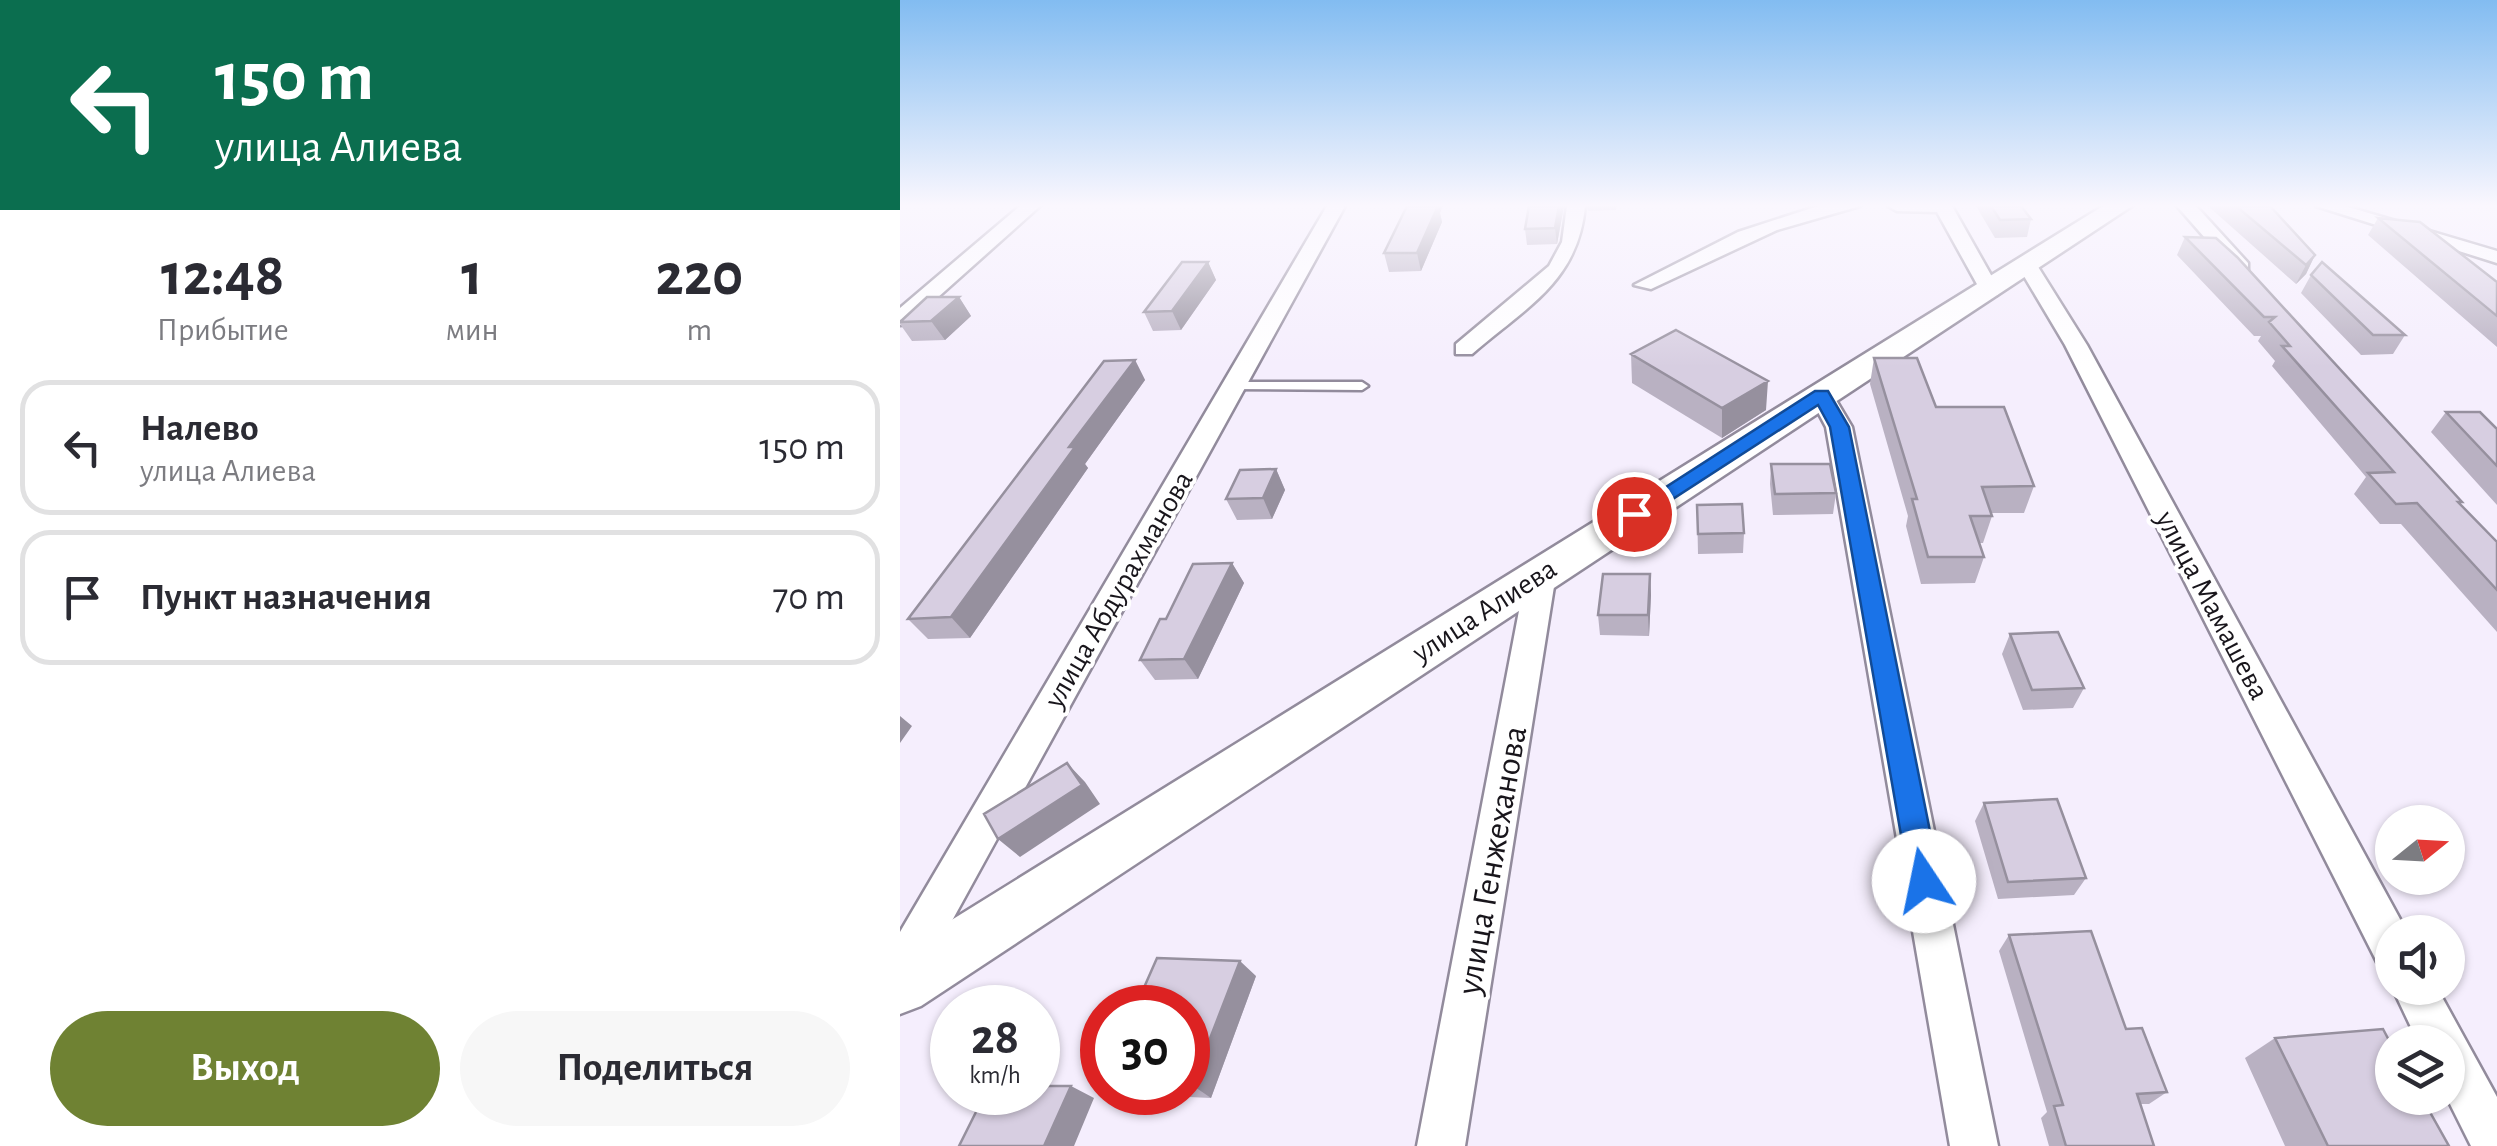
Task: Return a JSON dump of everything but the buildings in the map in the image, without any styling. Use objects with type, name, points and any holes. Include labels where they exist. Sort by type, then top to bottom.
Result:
[{"type":"street","points":[[900,319],[969,259]]},
{"type":"street","name":"улица Абдурахманова","points":[[900,973],[1305,259]]},
{"type":"street","points":[[1464,350],[1558,269],[1563,259]]},
{"type":"street","points":[[1644,285],[1700,259]]},
{"type":"street","points":[[1972,259],[1990,291]]},
{"type":"street","name":"улица Алиева","points":[[900,985],[2038,259]]},
{"type":"street","points":[[2234,259],[2251,279]]},
{"type":"street","points":[[2461,259],[2482,277]]},
{"type":"street","name":"улица Мамашева","points":[[2028,266],[2085,362],[2375,915]]},
{"type":"street","points":[[1822,395],[1839,427],[1974,1146]]},
{"type":"street","name":"улица Генжеханова","points":[[1441,1146],[1541,574]]},
{"type":"street","points":[[2465,1085],[2497,1146]]},
{"type":"lane","points":[[1233,386],[1362,386]]},
{"type":"route","points":[[1634,514],[1822,395],[1839,427],[1924,881]]}]
